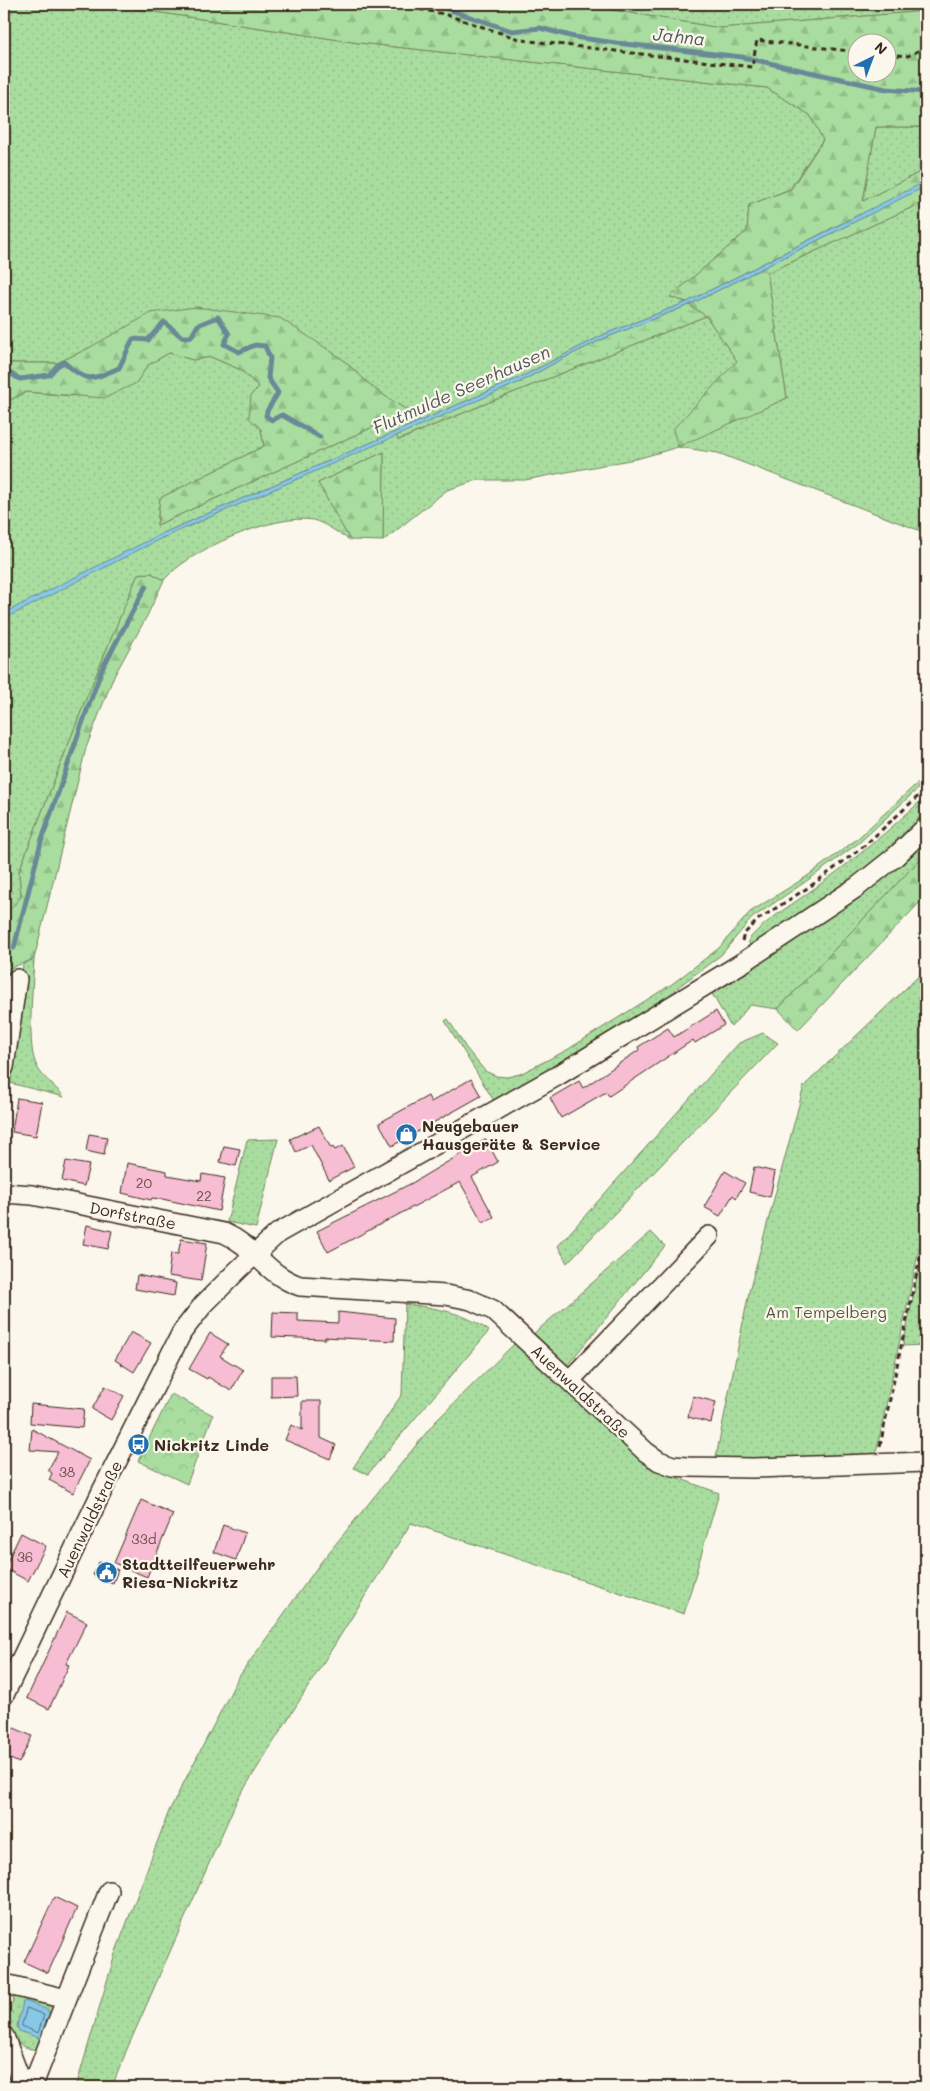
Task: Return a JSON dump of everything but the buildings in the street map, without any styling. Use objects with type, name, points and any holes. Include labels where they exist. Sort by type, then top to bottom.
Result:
[{"type":"street","name":"Auenwaldstraße","points":[[4,1695],[86,1523],[182,1332],[203,1305],[255,1254],[278,1233],[298,1221],[557,1076],[684,999],[857,887],[896,856],[926,828]]},
{"type":"street","points":[[4,1067],[17,980]]},
{"type":"street","name":"Dorfstraße","points":[[4,1194],[32,1195],[224,1233],[238,1239],[255,1254]]},
{"type":"street","points":[[570,1380],[709,1236]]},
{"type":"street","name":"Auenwaldstraße","points":[[255,1254],[270,1270],[285,1281],[300,1286],[446,1295],[460,1297],[494,1310],[646,1452],[659,1461],[672,1466],[753,1468],[926,1462]]},
{"type":"street","points":[[32,2087],[48,2051],[66,1999],[109,1891]]},
{"type":"street","points":[[4,1986],[9,1985],[66,1999]]},
{"type":"street","points":[[4,2036],[23,2087]]},
{"type":"path","points":[[392,4],[444,14],[522,40],[752,67],[757,40],[848,51]]},
{"type":"path","points":[[898,55],[908,56],[926,47]]},
{"type":"path","points":[[739,949],[744,934],[759,919],[812,885],[864,846],[926,789]]},
{"type":"path","points":[[878,1463],[877,1458],[926,1229]]},
{"type":"green space","points":[[4,4],[103,4],[359,43],[767,88],[810,115],[823,139],[790,189],[749,205],[747,231],[670,297],[687,302],[605,334],[519,378],[161,534],[162,538],[396,435],[399,440],[706,316],[737,361],[678,446],[787,398],[767,273],[926,201],[926,533],[718,453],[678,447],[640,458],[525,480],[478,480],[447,490],[383,541],[384,452],[318,483],[350,540],[318,521],[296,519],[277,522],[233,536],[212,546],[192,557],[164,580],[151,573],[138,574],[84,704],[19,871],[21,897],[4,916],[4,403],[26,392],[71,396],[136,383],[148,365],[169,353],[193,360],[211,357],[241,370],[259,387],[261,429],[264,446],[160,498],[157,525],[408,411],[376,390],[341,358],[87,349],[57,363],[4,363]]},
{"type":"green space","points":[[103,4],[576,4],[720,28],[926,11],[926,127],[876,127],[863,201],[926,169],[926,201],[767,273],[787,398],[678,447],[673,429],[737,361],[706,316],[689,305],[862,218],[860,214],[687,302],[670,297],[747,231],[749,205],[791,189],[823,140],[810,115],[767,88],[359,43]]},
{"type":"green space","points":[[576,4],[926,4],[926,11],[720,28]]},
{"type":"green space","points":[[876,127],[926,127],[926,169],[863,201]]},
{"type":"green space","points":[[689,305],[706,316],[398,440],[396,435],[520,382],[605,338]]},
{"type":"green space","points":[[196,307],[280,318],[341,358],[376,390],[408,411],[157,525],[160,498],[264,446],[261,429],[249,418],[251,395],[259,387],[241,370],[211,357],[193,360],[169,353],[148,365],[136,383],[105,398],[26,392],[4,403],[4,363],[57,363],[87,349],[151,313]]},
{"type":"green space","points":[[384,452],[383,541],[350,540],[318,483]]},
{"type":"green space","points":[[151,573],[164,580],[147,616],[113,678],[86,748],[34,959],[8,969],[10,994],[4,993],[4,916],[21,897],[19,871],[84,704],[138,574]]},
{"type":"green space","points":[[926,775],[926,781],[860,842],[752,918],[721,955],[675,990],[677,994],[611,1035],[494,1101],[445,1021],[448,1019],[466,1048],[485,1071],[496,1076],[507,1077],[520,1074],[567,1050],[672,984],[719,948],[750,912],[806,877],[857,839]]},
{"type":"green space","points":[[926,796],[926,818],[853,881],[755,947],[749,944],[749,939],[764,925],[858,855]]},
{"type":"green space","points":[[926,837],[926,853],[778,1009],[750,1005],[731,1027],[711,992]]},
{"type":"green space","points":[[926,853],[926,896],[798,1030],[778,1009]]},
{"type":"green space","points":[[34,959],[31,1040],[35,1062],[44,1077],[64,1097],[10,1083],[13,1073],[23,964]]},
{"type":"green space","name":"Am Tempelberg","points":[[926,969],[926,1216],[875,1458],[715,1462],[749,1292],[804,1086]]},
{"type":"green space","points":[[763,1033],[778,1043],[567,1263],[558,1246],[739,1043]]},
{"type":"green space","points":[[278,1139],[256,1228],[227,1222],[247,1140]]},
{"type":"green space","points":[[651,1232],[665,1246],[565,1368],[531,1336]]},
{"type":"green space","name":"Am Tempelberg","points":[[926,1234],[926,1345],[903,1346],[924,1243]]},
{"type":"green space","points":[[405,1304],[439,1309],[460,1315],[489,1331],[368,1474],[353,1468],[402,1394]]},
{"type":"green space","points":[[516,1342],[639,1458],[659,1471],[719,1493],[684,1614],[411,1523],[237,1800],[112,2087],[76,2087],[115,1954],[169,1811],[238,1678],[321,1562],[435,1422]]},
{"type":"green space","points":[[171,1394],[213,1415],[187,1484],[138,1461]]},
{"type":"green space","points":[[15,1993],[51,2004],[54,2008],[37,2050],[23,2046],[18,2042],[9,2027],[4,2011],[12,2005]]},
{"type":"water","points":[[926,181],[926,186],[689,305],[605,338],[520,382],[162,538],[4,619],[4,613],[161,534],[519,378],[605,334],[687,302]]},
{"type":"water","points":[[25,2001],[48,2010],[50,2016],[42,2039],[19,2031],[17,2026],[23,2002]]},
{"type":"waterway","name":"Jahna","points":[[432,4],[512,31],[540,28],[574,37],[742,57],[886,89],[926,92]]},
{"type":"waterway","points":[[4,370],[20,379],[49,375],[57,366],[64,362],[84,377],[95,377],[119,368],[133,339],[148,340],[164,322],[182,337],[191,337],[198,325],[218,317],[229,334],[224,344],[239,352],[255,345],[265,346],[270,358],[268,378],[278,393],[266,416],[272,420],[282,415],[320,437]]},
{"type":"waterway","points":[[14,948],[41,842],[102,669],[146,586]]},
{"type":"place","name":"Neugebauer Hausgeräte & Service","points":[[406,1134]]},
{"type":"place","name":"Nickritz Linde","points":[[138,1444]]},
{"type":"place","name":"Stadtteilfeuerwehr Riesa-Nickritz","points":[[106,1572]]},
{"type":"water label","name":"Flutmulde Seerhausen","points":[[461,389]]}]
